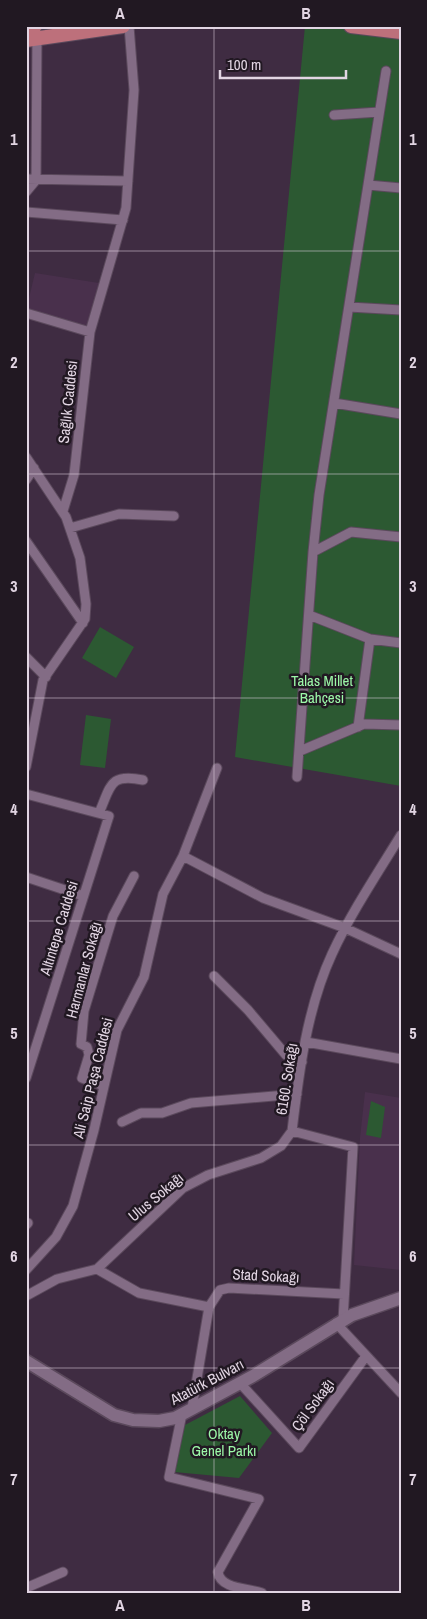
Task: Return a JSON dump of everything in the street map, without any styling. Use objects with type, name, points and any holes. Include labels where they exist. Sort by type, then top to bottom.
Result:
[{"type":"main road","points":[[26,27],[33,35],[123,26]]},
{"type":"main road","points":[[351,26],[401,32]]},
{"type":"main road","name":"Atatürk Bulvarı","points":[[26,1360],[93,1403],[124,1418],[151,1422],[167,1420],[240,1383],[339,1322],[366,1309],[401,1298]]},
{"type":"street","name":"Sağlık Caddesi","points":[[63,511],[74,476],[90,332],[126,208],[134,90],[129,26]]},
{"type":"street","points":[[26,192],[36,180],[33,35]]},
{"type":"street","points":[[298,777],[313,552],[334,403],[386,71]]},
{"type":"street","points":[[334,115],[379,112]]},
{"type":"street","points":[[26,180],[128,181]]},
{"type":"street","points":[[368,185],[401,188]]},
{"type":"street","points":[[26,212],[123,220]]},
{"type":"street","points":[[349,308],[401,310]]},
{"type":"street","points":[[26,313],[90,332]]},
{"type":"street","points":[[334,403],[401,414]]},
{"type":"street","points":[[26,457],[63,511],[70,528],[83,573],[86,604],[85,620],[43,680],[27,761]]},
{"type":"street","points":[[26,480],[34,468]]},
{"type":"street","points":[[70,528],[119,514],[174,516]]},
{"type":"street","points":[[313,552],[351,532],[401,537]]},
{"type":"street","points":[[26,541],[83,623]]},
{"type":"street","points":[[309,615],[370,639],[401,642]]},
{"type":"street","points":[[358,727],[370,639]]},
{"type":"street","points":[[26,657],[46,677]]},
{"type":"street","points":[[300,751],[364,724],[401,725]]},
{"type":"street","name":"Ali Saip Paşa Caddesi","points":[[26,1270],[56,1237],[73,1206],[104,1086],[116,1030],[144,977],[163,894],[183,856],[217,768]]},
{"type":"street","points":[[26,794],[99,813],[111,786],[117,780],[125,776],[143,780]]},
{"type":"street","name":"Altıntepe Caddesi","points":[[26,1077],[109,816],[99,813]]},
{"type":"street","name":"6160. Sokağı","points":[[339,1322],[344,1294],[353,1147],[292,1131],[306,1042],[325,973],[347,925],[401,835]]},
{"type":"street","points":[[183,856],[263,898],[347,925],[401,954]]},
{"type":"street","name":"Harmanlar Sokağı","points":[[104,1086],[82,1078],[89,1055],[86,1047],[81,1044],[84,1011],[113,916],[134,876]]},
{"type":"street","points":[[26,877],[83,896]]},
{"type":"street","points":[[214,976],[248,1010],[286,1055],[302,1062]]},
{"type":"street","points":[[306,1042],[401,1059]]},
{"type":"street","points":[[122,1122],[141,1113],[162,1113],[186,1104],[297,1094]]},
{"type":"street","name":"Ulus Sokağı","points":[[97,1269],[184,1188],[208,1175],[261,1158],[281,1146],[292,1131]]},
{"type":"street","points":[[26,1296],[56,1279],[97,1269],[139,1293],[209,1308]]},
{"type":"street","name":"Stad Sokağı","points":[[262,1593],[224,1583],[218,1572],[258,1500],[169,1477],[187,1411],[209,1308],[218,1291],[226,1288],[344,1294]]},
{"type":"street","points":[[339,1322],[366,1356],[401,1393]]},
{"type":"street","name":"Çöl Sokağı","points":[[240,1383],[299,1448],[366,1356]]},
{"type":"street","points":[[26,1588],[63,1572]]},
{"type":"shaded area","points":[[35,273],[99,283],[87,328],[26,311]]},
{"type":"shaded area","points":[[365,1092],[401,1098],[401,1270],[354,1265],[360,1138]]},
{"type":"green space","name":"Talas Millet Bahçesi","points":[[305,26],[401,27],[401,786],[235,757]]},
{"type":"green space","points":[[100,627],[134,647],[116,678],[82,658]]},
{"type":"green space","points":[[86,715],[111,719],[105,768],[80,765]]},
{"type":"green space","points":[[371,1101],[385,1107],[381,1138],[366,1135]]},
{"type":"green space","name":"Oktay Genel Parkı","points":[[240,1396],[272,1433],[239,1478],[174,1472],[185,1425]]}]
